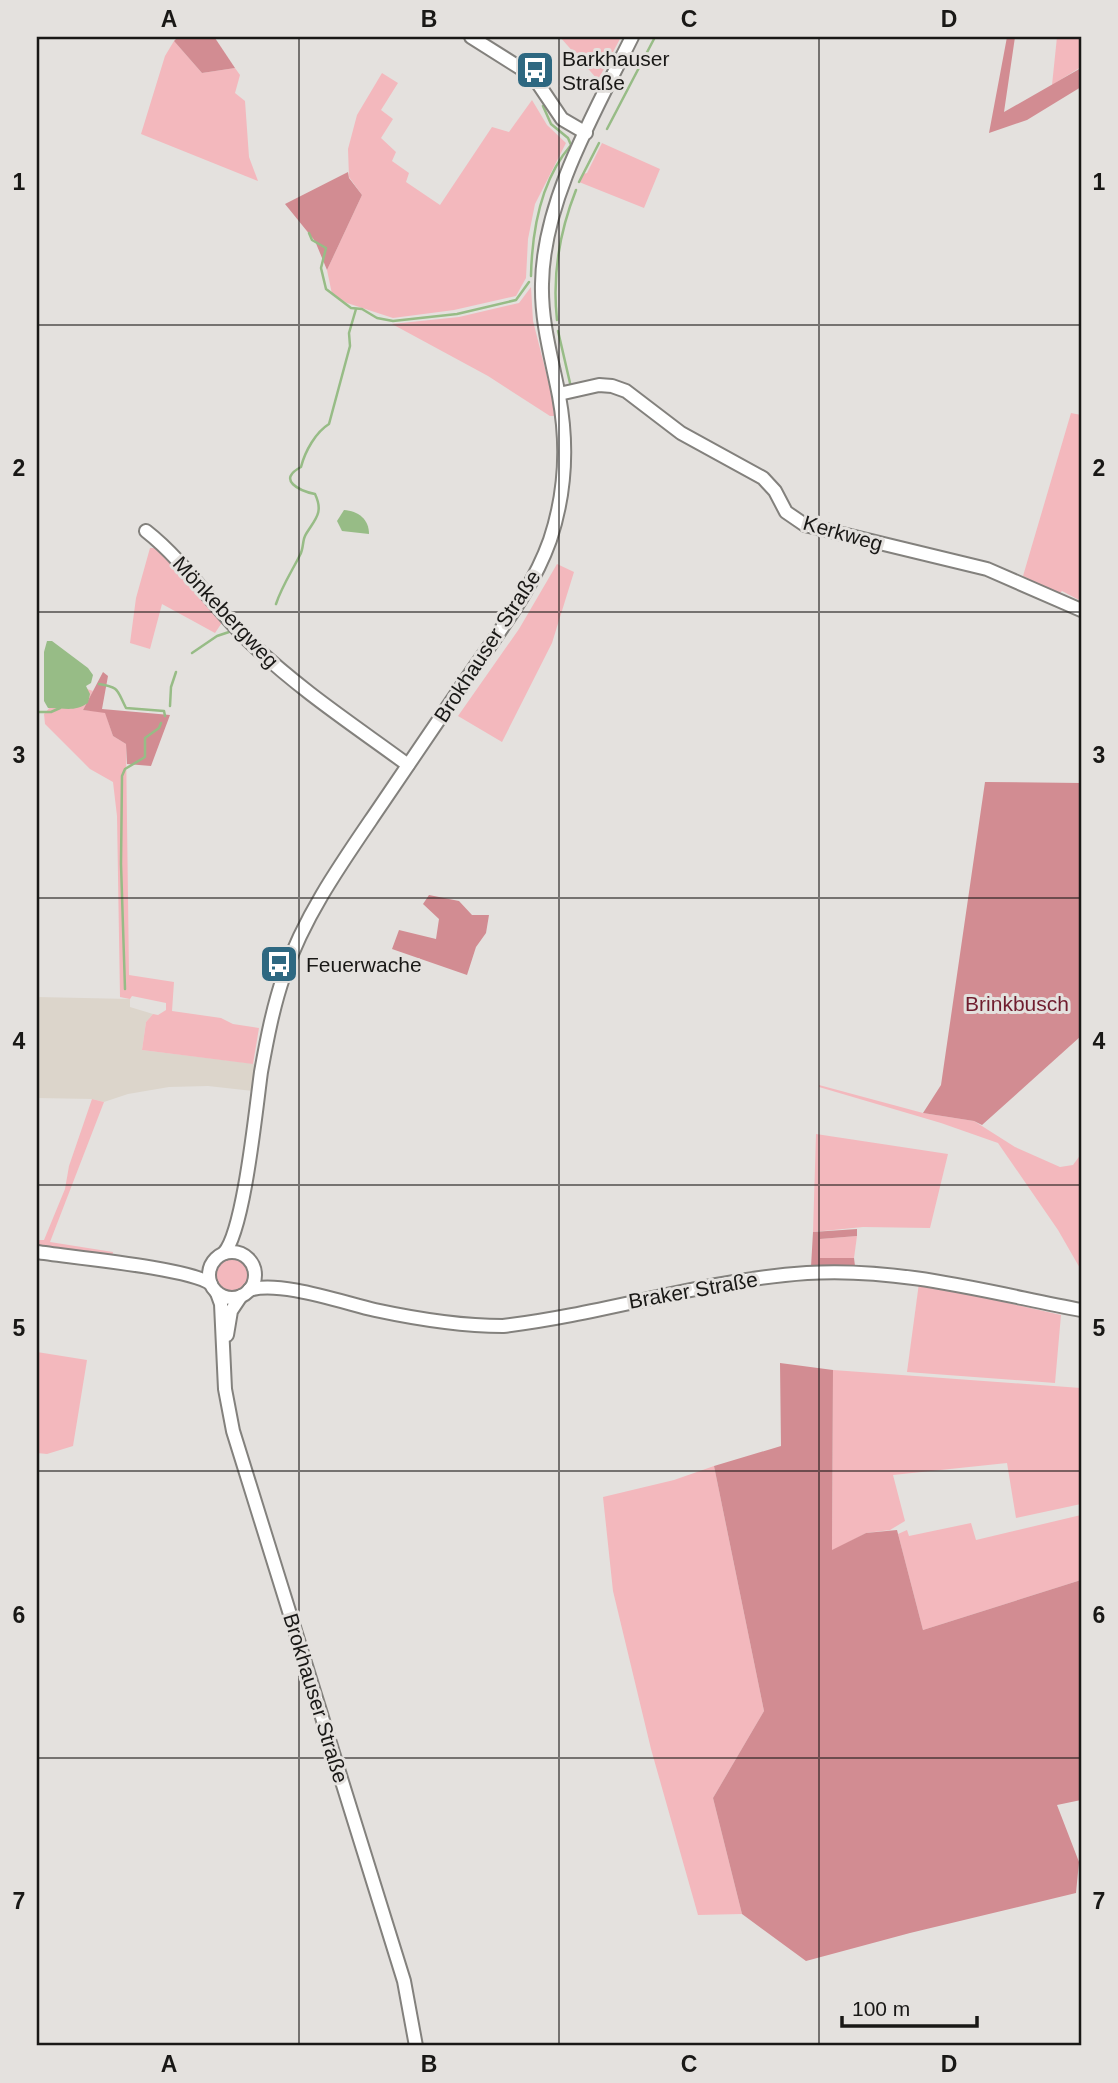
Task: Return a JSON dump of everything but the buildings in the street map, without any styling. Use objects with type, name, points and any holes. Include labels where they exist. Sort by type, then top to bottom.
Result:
[{"type":"street","points":[[471,37],[525,71],[534,79],[562,119],[586,133]]},
{"type":"street","name":"Brokhauser Straße","points":[[224,1253],[231,1243],[244,1189],[267,1038],[289,962],[303,928],[326,888],[514,610],[546,549],[563,490],[565,442],[559,394],[544,326],[541,286],[543,266],[557,198],[632,37]]},
{"type":"street","name":"Kerkweg","points":[[559,394],[599,385],[619,387],[681,433],[762,478],[775,491],[786,512],[805,525],[987,569],[1081,610]]},
{"type":"street","name":"Mönkebergweg","points":[[146,531],[163,545],[249,642],[284,674],[408,765]]},
{"type":"street","name":"Brokhauser Straße","points":[[244,1189],[242,1245],[247,1256]]},
{"type":"street","points":[[37,1252],[155,1268],[201,1278],[229,1298],[245,1293],[255,1278],[255,1270],[247,1256],[232,1252],[224,1253],[201,1268],[155,1268]]},
{"type":"street","points":[[213,1262],[210,1269],[214,1288]]},
{"type":"street","name":"Braker Straße","points":[[255,1270],[263,1277],[306,1293],[373,1310],[463,1324],[503,1326],[749,1279],[835,1272],[929,1280],[1081,1310]]},
{"type":"street","name":"Braker Straße","points":[[245,1293],[261,1287],[306,1293]]},
{"type":"street","name":"Brokhauser Straße","points":[[214,1288],[221,1304],[225,1389],[233,1431],[400,1968],[410,2006],[416,2046]]},
{"type":"street","name":"Brokhauser Straße","points":[[223,1349],[232,1311],[245,1293]]},
{"type":"shaded area","points":[[560,37],[621,37],[598,80]]},
{"type":"shaded area","points":[[1057,37],[1081,37],[1081,67],[1052,85]]},
{"type":"shaded area","points":[[174,41],[202,73],[235,68],[240,75],[235,93],[245,101],[249,157],[258,181],[141,134],[165,56]]},
{"type":"shaded area","points":[[382,73],[398,83],[381,110],[393,119],[381,138],[396,152],[392,161],[409,173],[406,182],[440,205],[492,127],[509,132],[532,100],[547,125],[566,143],[535,204],[528,239],[526,278],[516,296],[454,310],[393,318],[347,303],[332,294],[327,270],[362,195],[349,177],[348,149],[357,115]]},
{"type":"shaded area","points":[[602,143],[660,169],[644,208],[579,182],[583,174],[587,173]]},
{"type":"shaded area","points":[[531,287],[533,321],[552,396],[554,416],[488,376],[392,324],[459,317],[519,303]]},
{"type":"shaded area","points":[[1071,413],[1081,415],[1081,601],[1062,591],[1058,595],[1023,576]]},
{"type":"shaded area","points":[[344,510],[362,517],[369,534],[342,531],[337,521]]},
{"type":"shaded area","points":[[150,548],[159,548],[223,621],[215,633],[162,604],[150,649],[130,643],[136,598]]},
{"type":"shaded area","points":[[557,564],[574,572],[552,643],[502,742],[458,716],[519,629]]},
{"type":"shaded area","points":[[47,641],[52,641],[88,668],[93,675],[91,683],[86,686],[90,694],[88,703],[72,709],[48,708],[44,701],[44,652]]},
{"type":"shaded area","points":[[81,687],[93,691],[83,710],[105,712],[113,736],[126,744],[129,975],[174,982],[172,1011],[221,1018],[233,1024],[259,1028],[253,1064],[142,1050],[146,1022],[153,1014],[158,1015],[166,1010],[166,1003],[132,996],[130,999],[120,997],[117,816],[113,782],[90,769],[45,724],[44,714],[53,704]]},
{"type":"shaded area","points":[[37,997],[130,999],[130,1007],[153,1014],[146,1022],[142,1050],[257,1064],[253,1091],[208,1086],[169,1087],[128,1094],[104,1102],[92,1099],[37,1098]]},
{"type":"shaded area","points":[[819,1085],[923,1113],[974,1121],[1015,1147],[1060,1167],[1073,1165],[1081,1154],[1081,1270],[1058,1230],[998,1143]]},
{"type":"shaded area","points":[[92,1099],[104,1102],[50,1242],[113,1252],[112,1258],[37,1247],[37,1240],[44,1240],[65,1189],[69,1166]]},
{"type":"shaded area","points":[[816,1134],[948,1154],[930,1228],[863,1227],[813,1232]]},
{"type":"shaded area","points":[[857,1236],[854,1258],[820,1258],[820,1239]]},
{"type":"shaded area","points":[[232,1257],[244,1262],[249,1274],[244,1286],[232,1291],[220,1286],[215,1274],[220,1262]]},
{"type":"shaded area","points":[[919,1283],[1061,1315],[1055,1383],[907,1372]]},
{"type":"shaded area","points":[[37,1352],[87,1360],[73,1446],[47,1454],[37,1453]]},
{"type":"shaded area","points":[[833,1370],[1081,1388],[1081,1504],[1016,1518],[1007,1463],[893,1475],[905,1521],[890,1530],[866,1533],[832,1551]]},
{"type":"shaded area","points":[[714,1466],[764,1711],[713,1798],[742,1914],[698,1915],[651,1749],[613,1591],[603,1497],[674,1480]]},
{"type":"shaded area","points":[[1081,1515],[1081,1580],[923,1630],[898,1534],[907,1530],[909,1536],[971,1523],[976,1540]]},
{"type":"green space","points":[[178,37],[215,38],[235,68],[202,73],[174,41]]},
{"type":"green space","points":[[1007,37],[1015,37],[1004,112],[1081,68],[1081,87],[1027,120],[989,133]]},
{"type":"green space","points":[[348,172],[349,178],[362,195],[327,270],[315,241],[285,204]]},
{"type":"green space","points":[[103,672],[108,676],[102,709],[170,715],[151,766],[127,764],[126,744],[113,736],[105,713],[83,710]]},
{"type":"green space","name":"Brinkbusch","points":[[985,782],[1081,783],[1081,1036],[982,1125],[974,1121],[923,1113],[941,1085]]},
{"type":"green space","points":[[429,895],[459,901],[472,915],[489,915],[486,933],[476,947],[467,975],[392,949],[399,930],[436,939],[439,919],[423,904]]},
{"type":"green space","points":[[857,1229],[857,1236],[820,1239],[820,1258],[854,1258],[855,1266],[811,1267],[813,1232]]},
{"type":"green space","points":[[780,1363],[833,1370],[832,1550],[866,1533],[897,1530],[923,1630],[1081,1580],[1081,1800],[1057,1805],[1079,1862],[1076,1893],[806,1961],[742,1914],[713,1798],[764,1711],[714,1466],[781,1446]]},
{"type":"waterway","points":[[607,129],[655,37]]},
{"type":"waterway","points":[[531,276],[533,241],[545,190],[560,159],[571,145],[568,138],[551,124],[543,106]]},
{"type":"waterway","points":[[579,182],[599,143]]},
{"type":"waterway","points":[[557,320],[555,286],[558,254],[576,190]]},
{"type":"waterway","points":[[309,233],[312,240],[326,248],[321,268],[326,289],[351,308],[362,309],[377,318],[393,321],[457,314],[516,300],[529,282]]},
{"type":"waterway","points":[[276,604],[319,506],[315,494],[297,488],[290,480],[291,476],[301,467],[315,437],[329,424],[350,346],[349,333],[356,309]]},
{"type":"waterway","points":[[558,331],[570,383]]},
{"type":"waterway","points":[[192,653],[217,636],[229,632]]},
{"type":"waterway","points":[[170,706],[171,687],[176,672]]},
{"type":"waterway","points":[[99,684],[114,688],[126,708],[164,711],[165,716]]},
{"type":"waterway","points":[[37,712],[51,712],[60,708]]},
{"type":"waterway","points":[[125,989],[121,864],[122,776],[125,769],[145,757],[145,738],[159,728],[161,723]]},
{"type":"place","name":"Barkhauser Straße","points":[[535,70]]},
{"type":"place","name":"Feuerwache","points":[[279,964]]}]
